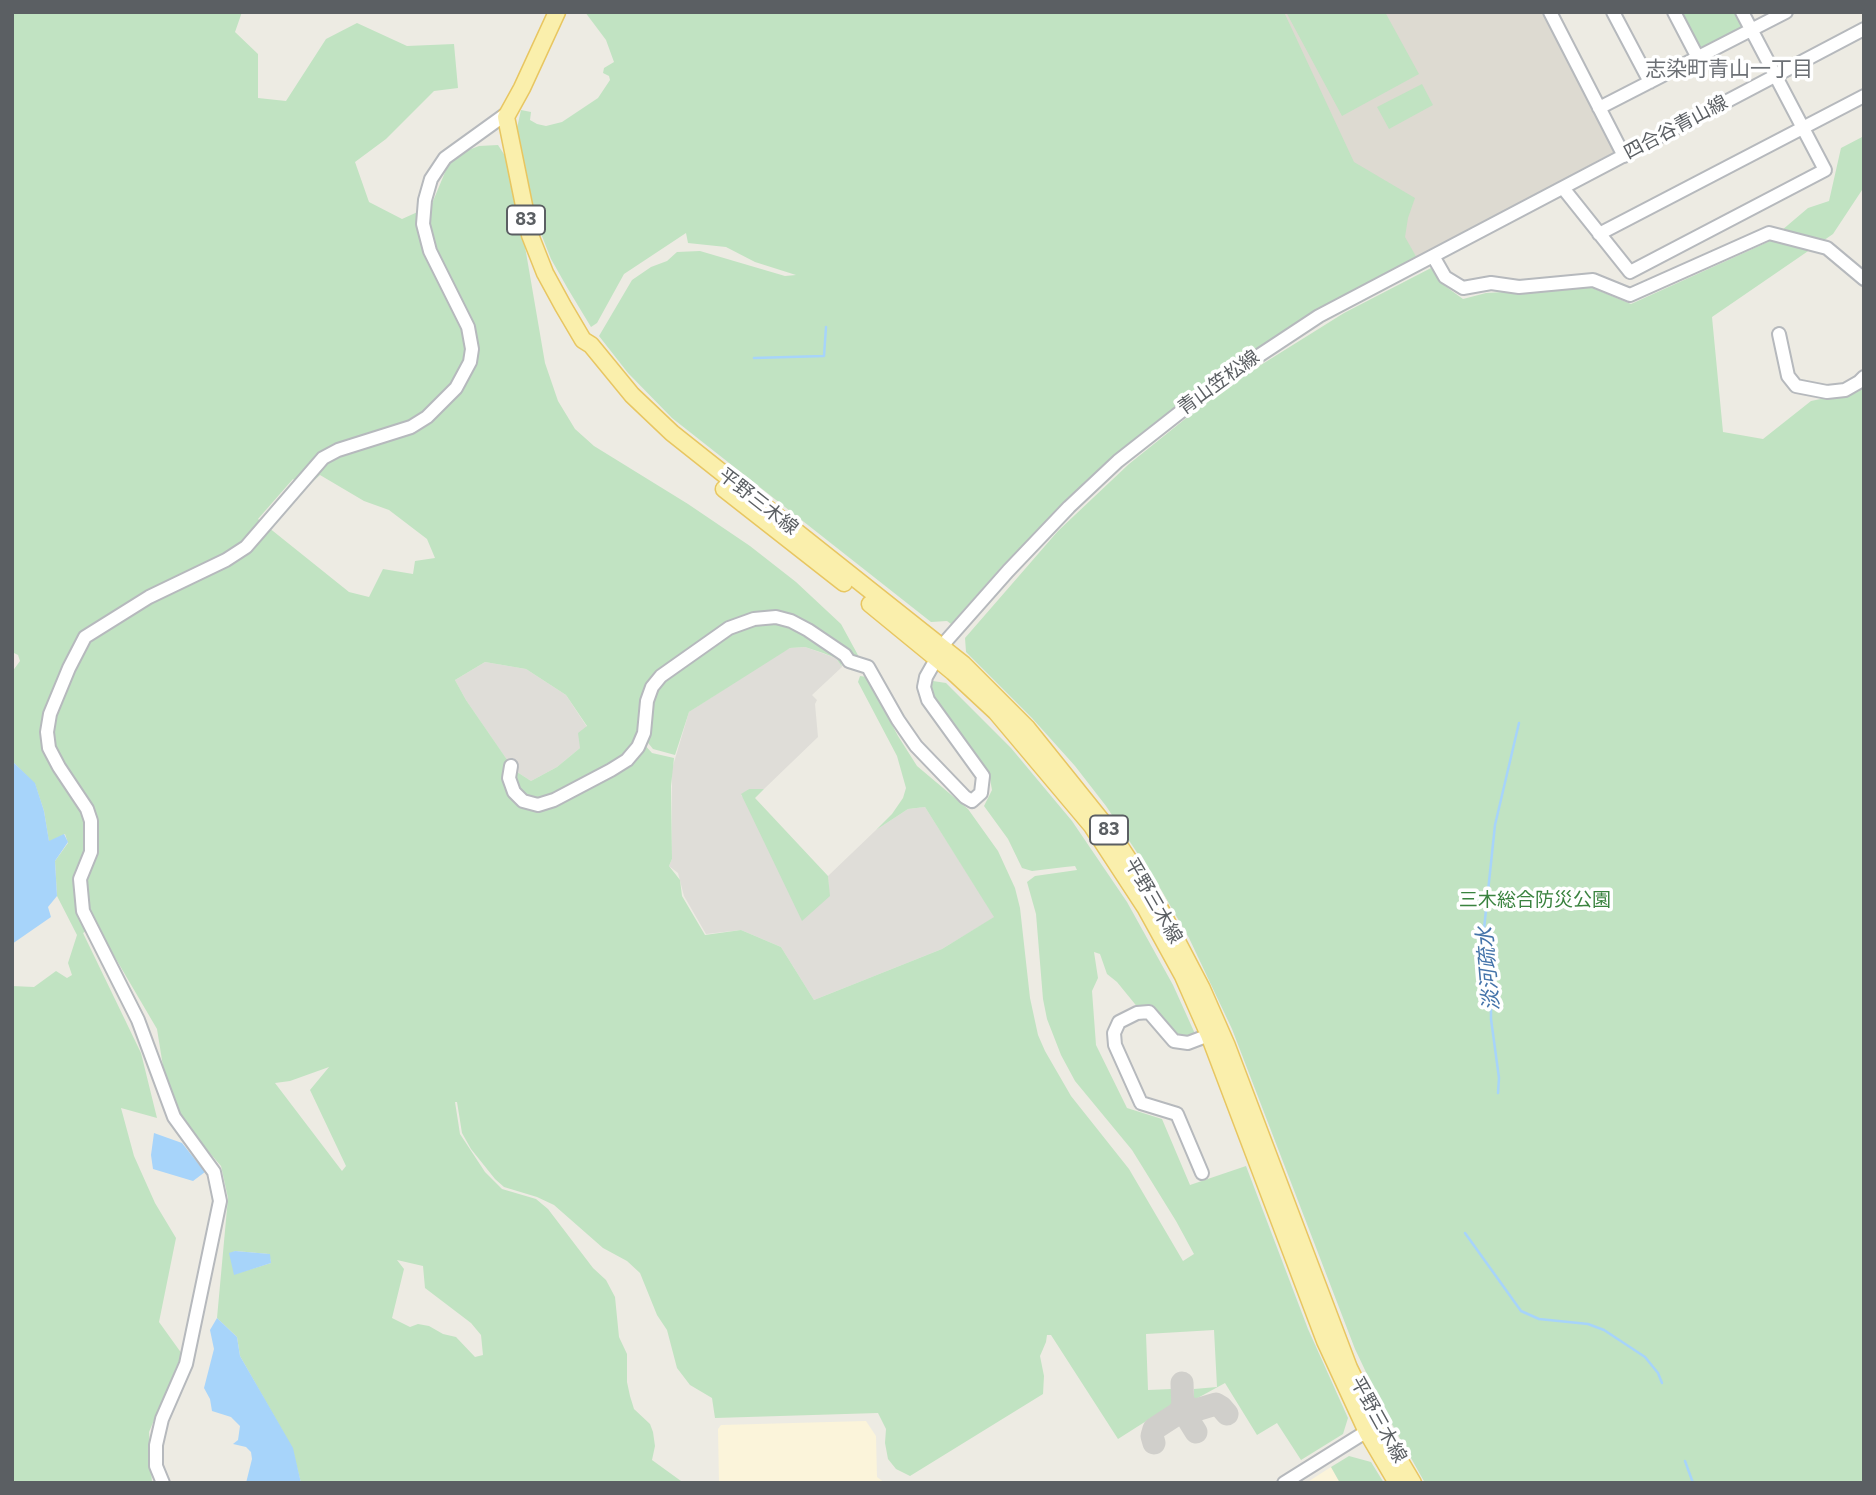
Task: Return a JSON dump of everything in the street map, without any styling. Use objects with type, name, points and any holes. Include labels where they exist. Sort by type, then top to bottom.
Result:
[{"type":"main road","points":[[506,114],[520,93],[557,12]]},
{"type":"main road","name":"平野三木線","points":[[506,114],[532,243],[545,273],[583,340],[592,345],[632,395],[679,439],[1005,705],[1055,761],[1116,840],[1169,925],[1218,1024],[1345,1358],[1397,1483]]},
{"type":"main road","name":"平野三木線","points":[[940,652],[1052,776],[1092,826],[1158,930],[1209,1035],[1325,1341],[1373,1428],[1413,1483]]},
{"type":"street","points":[[1549,12],[1624,156]]},
{"type":"street","points":[[1613,12],[1650,82]]},
{"type":"street","points":[[1674,12],[1698,58]]},
{"type":"street","points":[[1563,188],[1630,272],[1825,170],[1742,12]]},
{"type":"street","points":[[1600,108],[1786,12]]},
{"type":"street","name":"四合谷青山線","points":[[1563,188],[1864,29]]},
{"type":"street","points":[[1599,234],[1864,96]]},
{"type":"street","points":[[163,1483],[156,1465],[156,1445],[162,1419],[186,1364],[220,1200],[214,1172],[174,1117],[138,1020],[83,911],[80,879],[91,852],[91,821],[87,809],[59,767],[50,748],[47,732],[50,714],[85,637],[149,597],[226,560],[246,547],[323,458],[338,450],[411,427],[427,417],[456,388],[470,362],[472,349],[468,327],[430,251],[423,224],[425,200],[431,179],[445,158],[506,114]]},
{"type":"street","name":"青山笠松線","points":[[940,652],[1008,570],[1069,507],[1118,461],[1174,415],[1319,316],[1563,188]]},
{"type":"street","points":[[1433,256],[1445,277],[1463,288],[1491,283],[1519,287],[1593,281],[1630,295],[1769,233],[1827,248],[1864,279]]},
{"type":"street","points":[[1779,334],[1788,376],[1796,386],[1827,392],[1845,390],[1864,377]]},
{"type":"street","points":[[511,766],[509,778],[514,792],[523,801],[538,805],[554,800],[611,770],[627,760],[638,747],[644,733],[647,701],[656,681],[719,634],[754,619],[776,617],[790,621],[823,639],[849,661],[868,667],[910,739],[931,764],[972,801],[981,793],[982,776],[931,705],[925,692],[926,677],[940,652]]},
{"type":"street","points":[[1202,1172],[1177,1114],[1141,1103],[1115,1045],[1114,1033],[1119,1022],[1138,1013],[1149,1012],[1174,1041],[1188,1043],[1209,1035]]},
{"type":"street","points":[[1284,1483],[1373,1428]]},
{"type":"shaded area","points":[[1252,12],[1544,12],[1616,146],[1614,152],[1417,258]]},
{"type":"shaded area","points":[[805,647],[836,658],[842,667],[812,695],[817,700],[815,704],[818,737],[764,789],[749,789],[741,795],[829,896],[828,876],[876,830],[908,809],[925,807],[995,917],[942,949],[814,1000],[781,947],[741,930],[706,934],[684,896],[678,873],[669,866],[672,859],[672,769],[689,712],[781,652]]},
{"type":"shaded area","points":[[485,662],[526,669],[566,695],[587,727],[580,748],[557,767],[531,781],[514,770],[455,680]]},
{"type":"shaded area","points":[[866,1421],[876,1436],[877,1477],[885,1483],[719,1483],[718,1429],[721,1425]]},
{"type":"shaded area","points":[[1331,1467],[1340,1483],[1306,1483]]},
{"type":"green space","points":[[12,12],[242,12],[235,32],[258,54],[258,98],[286,101],[326,39],[357,23],[407,46],[454,44],[458,88],[434,91],[386,139],[355,162],[369,202],[402,219],[431,206],[448,165],[458,154],[479,146],[498,145],[511,165],[545,363],[558,401],[575,429],[594,446],[750,546],[796,582],[841,624],[859,657],[852,656],[806,625],[787,616],[764,614],[731,624],[654,679],[643,703],[640,735],[629,755],[576,786],[539,802],[527,800],[517,792],[512,780],[514,770],[531,781],[557,767],[580,748],[578,733],[587,726],[566,695],[526,669],[485,662],[455,680],[510,764],[505,772],[508,788],[514,797],[526,806],[537,807],[548,805],[621,768],[635,757],[643,743],[652,753],[674,758],[671,786],[672,859],[669,866],[680,880],[682,896],[705,935],[741,930],[781,947],[814,1000],[942,949],[994,917],[925,807],[908,809],[876,830],[892,814],[906,788],[897,756],[858,682],[860,676],[867,677],[917,766],[968,809],[998,851],[1015,888],[1020,908],[1030,998],[1038,1035],[1045,1051],[1071,1096],[1129,1169],[1183,1261],[1194,1254],[1176,1221],[1132,1150],[1075,1081],[1047,1019],[1036,914],[1027,882],[1035,876],[1077,870],[1075,866],[1032,871],[1022,868],[1008,839],[984,806],[992,790],[989,773],[933,696],[933,681],[946,683],[1011,748],[1072,821],[1127,902],[1173,985],[1196,1036],[1189,1039],[1177,1035],[1151,1010],[1139,1009],[1107,974],[1100,954],[1094,952],[1098,978],[1092,991],[1096,1045],[1127,1108],[1162,1119],[1190,1185],[1246,1166],[1308,1329],[1348,1418],[1343,1434],[1301,1460],[1277,1423],[1257,1435],[1225,1383],[1194,1400],[1194,1389],[1217,1387],[1214,1330],[1146,1334],[1148,1390],[1172,1389],[1173,1404],[1118,1439],[1051,1335],[1047,1335],[1040,1356],[1044,1376],[1043,1394],[910,1476],[896,1469],[888,1459],[886,1429],[878,1413],[715,1418],[712,1398],[690,1385],[677,1368],[667,1330],[657,1315],[640,1273],[627,1261],[603,1248],[554,1205],[504,1187],[495,1179],[462,1133],[455,1102],[460,1134],[485,1172],[502,1189],[536,1199],[548,1209],[593,1268],[606,1280],[615,1297],[619,1337],[627,1354],[627,1382],[634,1409],[650,1424],[653,1432],[655,1446],[652,1460],[681,1481],[301,1483],[292,1448],[240,1356],[237,1337],[217,1318],[228,1198],[221,1166],[182,1121],[166,1085],[157,1029],[96,925],[83,933],[141,1053],[157,1118],[121,1108],[134,1156],[155,1203],[176,1238],[159,1322],[182,1354],[149,1432],[152,1483],[12,1483],[12,986],[34,987],[56,971],[67,978],[72,975],[68,963],[77,935],[57,896],[55,861],[68,843],[65,834],[49,842],[44,811],[35,784],[12,761],[12,672],[20,661],[18,655],[12,652]],"holes":[[[320,475],[364,501],[389,510],[427,539],[435,558],[415,561],[413,574],[383,569],[369,597],[349,592],[258,519],[293,479],[305,489]],[[329,1067],[310,1090],[346,1166],[342,1171],[275,1083],[290,1081]],[[235,1251],[269,1254],[271,1263],[235,1274],[230,1254]],[[397,1260],[423,1266],[425,1288],[471,1323],[481,1335],[483,1355],[475,1357],[456,1337],[443,1334],[429,1326],[418,1324],[410,1327],[392,1318],[404,1269]]]},
{"type":"green space","points":[[585,12],[1284,12],[1354,162],[1415,198],[1405,237],[1417,258],[1298,323],[1184,401],[1136,439],[1069,499],[1002,566],[951,624],[947,621],[931,622],[672,418],[628,373],[599,336],[632,280],[651,267],[667,261],[677,252],[700,251],[785,276],[796,275],[755,262],[726,247],[688,243],[686,233],[624,274],[597,323],[591,327],[568,289],[551,259],[531,208],[517,128],[521,110],[531,112],[530,120],[537,124],[546,126],[562,122],[598,98],[610,80],[609,76],[603,73],[604,68],[614,62],[606,40]]},
{"type":"green space","points":[[1286,12],[1385,12],[1419,74],[1342,116]]},
{"type":"green space","points":[[1679,12],[1736,12],[1745,28],[1700,52]]},
{"type":"green space","points":[[1422,84],[1433,105],[1389,129],[1377,107]]},
{"type":"green space","name":"三木総合防災公園","points":[[1864,136],[1864,187],[1833,234],[1712,317],[1723,432],[1763,439],[1811,401],[1859,391],[1864,385],[1864,1483],[1425,1483],[1383,1408],[1355,1349],[1232,1029],[1189,938],[1156,881],[1106,806],[1032,718],[966,652],[965,638],[1058,531],[1129,464],[1248,373],[1344,313],[1431,268],[1441,283],[1463,299],[1486,293],[1590,287],[1631,304],[1768,242],[1808,208],[1829,201],[1841,148]]},
{"type":"green space","points":[[786,622],[839,655],[842,667],[836,658],[823,653],[805,647],[790,648],[689,712],[675,755],[653,749],[645,739],[648,711],[659,682],[743,626]]},
{"type":"green space","points":[[749,789],[764,789],[755,798],[828,876],[830,896],[802,921],[741,794]]},
{"type":"green space","points":[[1349,1456],[1371,1462],[1384,1483],[1340,1483],[1331,1467]]},
{"type":"water","points":[[12,761],[35,783],[44,811],[49,841],[64,834],[68,842],[55,861],[57,896],[48,907],[51,917],[12,944]]},
{"type":"water","points":[[154,1133],[182,1143],[205,1172],[193,1181],[153,1169],[151,1155]]},
{"type":"water","points":[[235,1251],[270,1254],[271,1263],[234,1275],[229,1253]]},
{"type":"water","points":[[217,1318],[237,1337],[240,1356],[293,1448],[301,1483],[246,1483],[252,1459],[251,1452],[246,1447],[233,1444],[238,1440],[240,1426],[231,1417],[212,1411],[204,1388],[214,1349],[210,1330]]},
{"type":"waterway","points":[[754,358],[824,356],[826,327]]},
{"type":"waterway","name":"淡河疏水","points":[[1498,1093],[1499,1078],[1491,1019],[1491,970],[1484,929],[1495,825],[1519,723]]},
{"type":"waterway","name":"淡河疏水","points":[[1465,1233],[1521,1311],[1539,1319],[1588,1324],[1604,1330],[1645,1357],[1658,1373],[1662,1383]]},
{"type":"waterway","name":"淡河疏水","points":[[1685,1461],[1693,1483]]},
{"type":"taxiway","points":[[1182,1383],[1183,1411],[1196,1432]]},
{"type":"taxiway","points":[[1183,1401],[1186,1407],[1196,1410],[1216,1404],[1227,1414]]},
{"type":"taxiway","points":[[1154,1443],[1154,1429],[1183,1407]]},
{"type":"district","name":"志染町青山一丁目","points":[[1729,70]]}]
